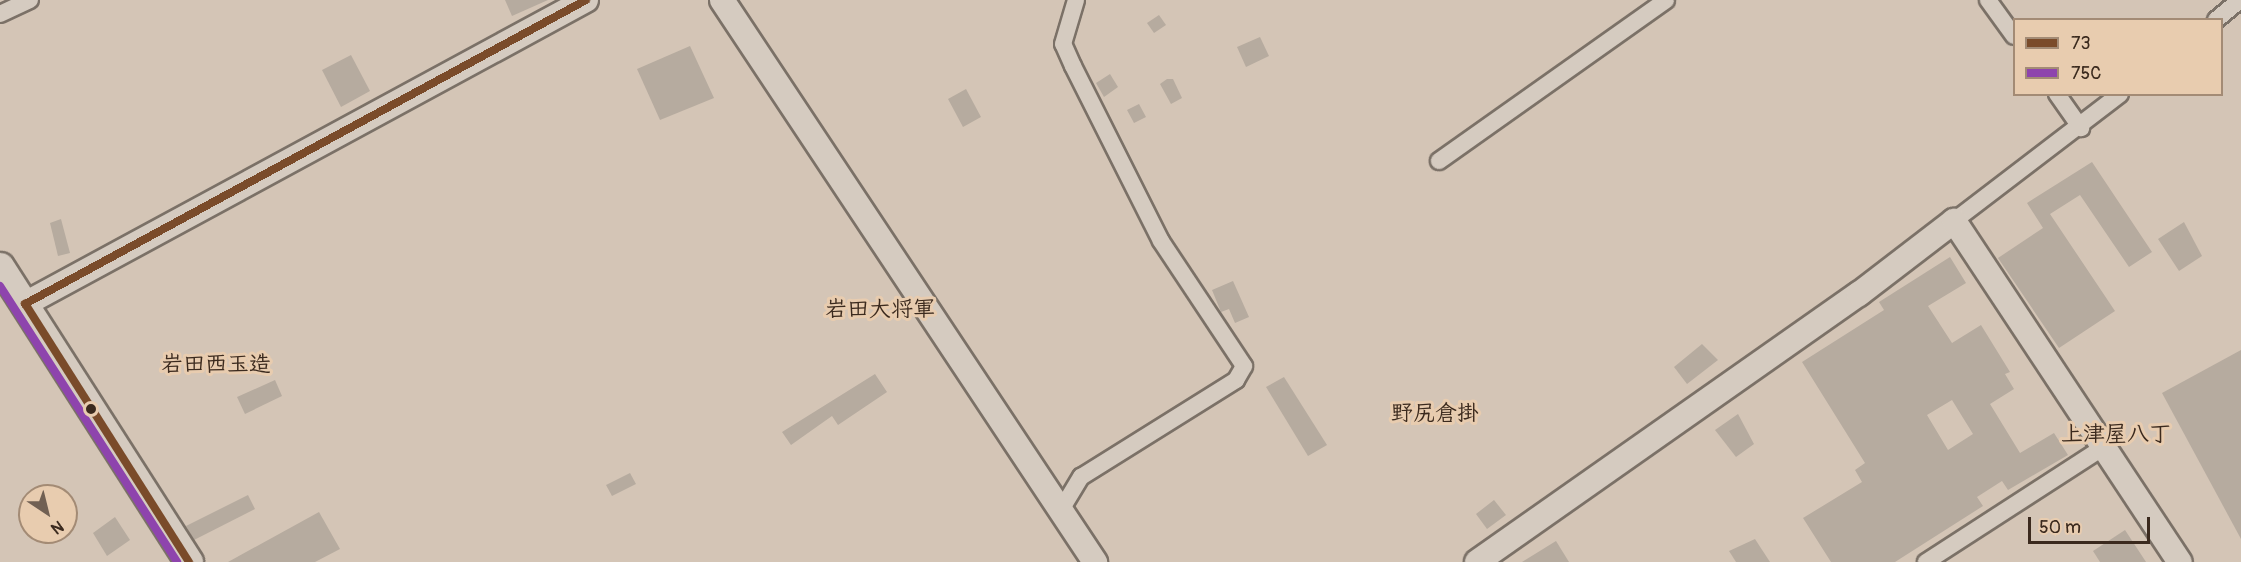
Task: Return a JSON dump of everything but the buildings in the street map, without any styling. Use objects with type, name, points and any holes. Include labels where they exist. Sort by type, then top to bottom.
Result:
[{"type":"main road","points":[[0,266],[189,562]]},
{"type":"street","points":[[0,14],[30,0]]},
{"type":"street","points":[[25,304],[586,0]]},
{"type":"street","points":[[722,0],[1095,562]]},
{"type":"street","points":[[1061,510],[1081,477],[1236,380],[1244,366],[1161,241],[1063,44],[1076,0]]},
{"type":"street","points":[[1439,161],[1666,0]]},
{"type":"street","points":[[1989,0],[2013,35]]},
{"type":"street","points":[[2219,18],[2241,1]]},
{"type":"street","points":[[2058,96],[2081,128]]},
{"type":"street","points":[[1476,562],[1858,294],[1954,221],[1985,193],[2081,128],[2118,96]]},
{"type":"street","points":[[1954,221],[2180,562]]},
{"type":"street","points":[[1926,562],[2104,447]]},
{"type":"transit line","name":"73","points":[[189,562],[25,304],[586,0]]},
{"type":"transit line","name":"75C","points":[[0,286],[177,562]]},
{"type":"district","name":"岩田大将軍","points":[[880,310]]},
{"type":"district","name":"岩田西玉造","points":[[216,365]]},
{"type":"district","name":"野尻倉掛","points":[[1435,414]]},
{"type":"district","name":"上津屋八丁","points":[[2116,435]]}]
